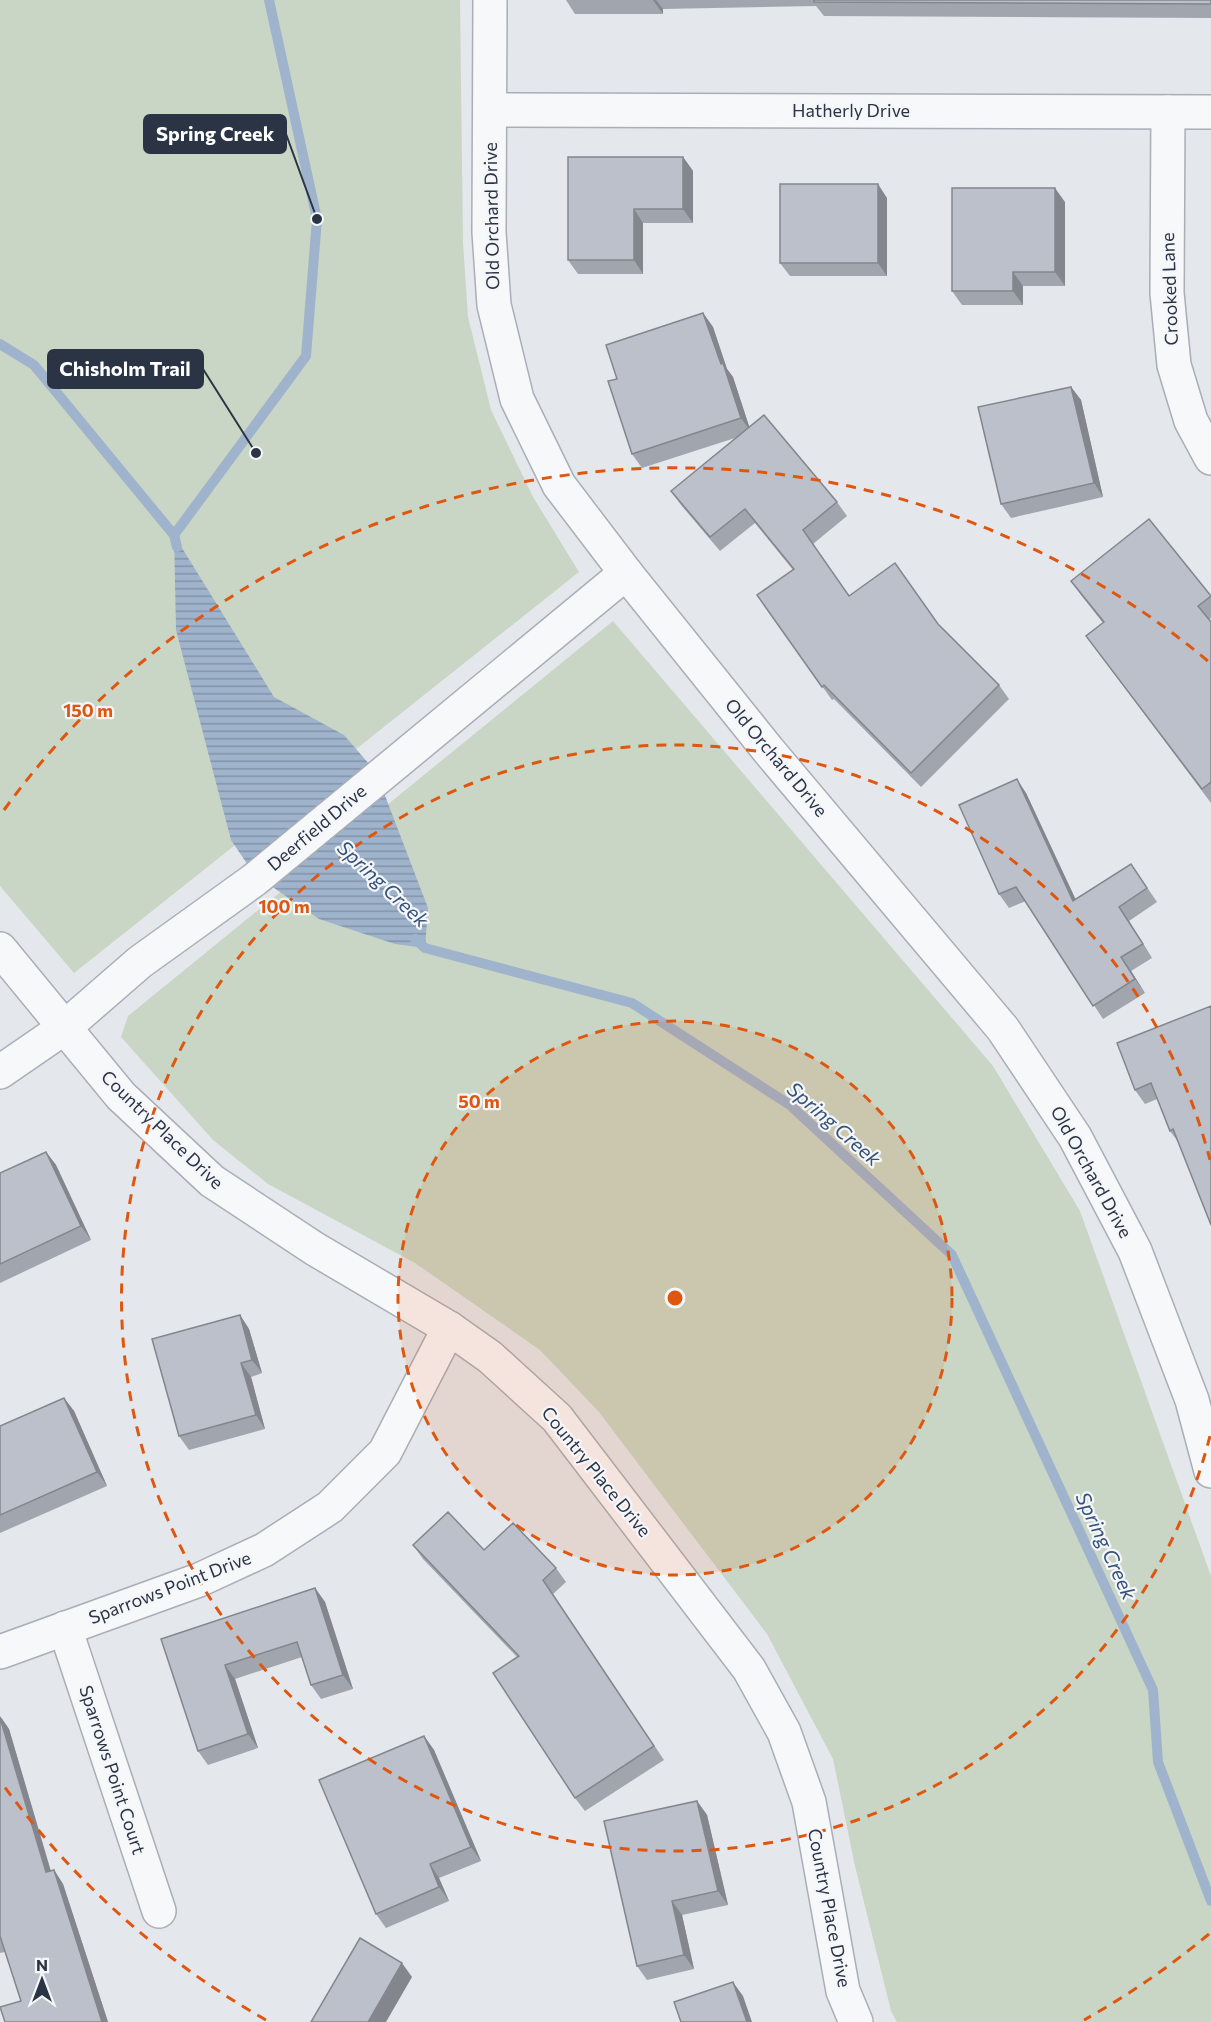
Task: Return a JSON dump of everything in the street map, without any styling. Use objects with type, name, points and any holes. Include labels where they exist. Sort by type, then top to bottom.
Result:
[{"type":"street","name":"Old Orchard Drive","points":[[490,0],[492,110],[489,232],[494,305],[517,399],[559,485],[626,573],[769,751],[1003,1029],[1075,1137],[1135,1251],[1192,1400],[1211,1471]]},
{"type":"street","name":"Hatherly Drive","points":[[492,110],[1211,112]]},
{"type":"street","name":"Crooked Lane","points":[[1168,112],[1167,293],[1174,365],[1191,421],[1211,458]]},
{"type":"street","name":"Deerfield Drive","points":[[0,1072],[64,1028],[140,962],[254,880],[626,573]]},
{"type":"street","name":"Country Place Drive","points":[[0,950],[121,1096],[212,1181],[315,1249],[449,1328],[490,1357],[557,1418],[749,1669],[784,1732],[809,1802],[843,1991],[856,2022]]},
{"type":"street","name":"Sparrows Point Drive","points":[[0,1652],[199,1580],[264,1550],[330,1507],[385,1452],[449,1328]]},
{"type":"street","name":"Sparrows Point Court","points":[[65,1628],[159,1911]]},
{"type":"green space","points":[[0,0],[460,0],[463,243],[468,317],[491,410],[533,497],[579,572],[74,973],[0,886]]},
{"type":"green space","points":[[613,621],[993,1066],[1080,1211],[1211,1576],[1211,2022],[897,2022],[891,2011],[855,1866],[833,1759],[767,1634],[599,1412],[540,1350],[415,1263],[268,1184],[213,1140],[121,1037],[128,1016]]},
{"type":"water","points":[[174,535],[274,697],[344,735],[376,772],[428,908],[425,948],[395,944],[319,919],[254,874],[231,840],[176,630]]},
{"type":"building","points":[[814,0],[1211,0],[1211,4],[814,2]]},
{"type":"building","points":[[568,157],[683,157],[683,209],[634,209],[634,260],[568,260]]},
{"type":"building","points":[[780,184],[878,184],[878,263],[780,263]]},
{"type":"building","points":[[952,188],[1055,188],[1055,272],[1013,272],[1013,291],[952,291]]},
{"type":"building","points":[[703,313],[741,418],[632,454],[608,381],[617,379],[606,345]]},
{"type":"building","points":[[1071,387],[1094,483],[1001,504],[978,407]]},
{"type":"building","points":[[764,415],[837,502],[803,530],[849,596],[895,563],[938,624],[999,685],[911,773],[824,685],[822,687],[757,595],[794,569],[745,509],[710,537],[671,491]]},
{"type":"building","points":[[1149,519],[1211,596],[1198,606],[1211,622],[1211,782],[1202,789],[1086,636],[1104,622],[1071,581]]},
{"type":"building","points":[[1017,779],[1073,901],[1131,864],[1147,888],[1119,907],[1143,944],[1121,957],[1135,979],[1093,1006],[1016,887],[999,894],[959,805]]},
{"type":"building","points":[[1211,1006],[1211,1225],[1173,1129],[1170,1131],[1151,1083],[1135,1090],[1117,1043]]},
{"type":"building","points":[[46,1152],[81,1226],[0,1264],[0,1173]]},
{"type":"building","points":[[240,1315],[252,1360],[241,1363],[256,1415],[179,1436],[152,1339]]},
{"type":"building","points":[[64,1398],[97,1472],[0,1515],[0,1426]]},
{"type":"building","points":[[448,1512],[484,1550],[513,1523],[556,1568],[543,1580],[654,1746],[575,1798],[493,1673],[519,1656],[413,1545]]},
{"type":"building","points":[[315,1588],[343,1675],[311,1685],[297,1642],[225,1665],[248,1734],[198,1751],[161,1639]]},
{"type":"building","points":[[0,1718],[46,1872],[54,1870],[102,2022],[5,2022],[0,2007],[21,2001],[0,1936]]},
{"type":"building","points":[[424,1736],[471,1847],[430,1864],[439,1887],[376,1914],[319,1780]]},
{"type":"building","points":[[697,1801],[718,1891],[672,1901],[684,1955],[637,1966],[604,1821]]},
{"type":"building","points":[[360,1938],[402,1963],[368,2022],[311,2022]]},
{"type":"building","points":[[733,1982],[747,2022],[681,2022],[674,2002]]},
{"type":"waterway","name":"Spring Creek","points":[[174,535],[306,356],[317,219],[269,0]]},
{"type":"waterway","name":"Spring Creek","points":[[0,344],[34,365],[174,535],[177,547]]},
{"type":"waterway","name":"Spring Creek","points":[[415,939],[425,948],[632,1003],[790,1105],[952,1255],[1153,1690],[1158,1762],[1211,1901]]},
{"type":"place","name":"Spring Creek","points":[[317,219]]},
{"type":"place","name":"Chisholm Trail","points":[[256,453]]}]
